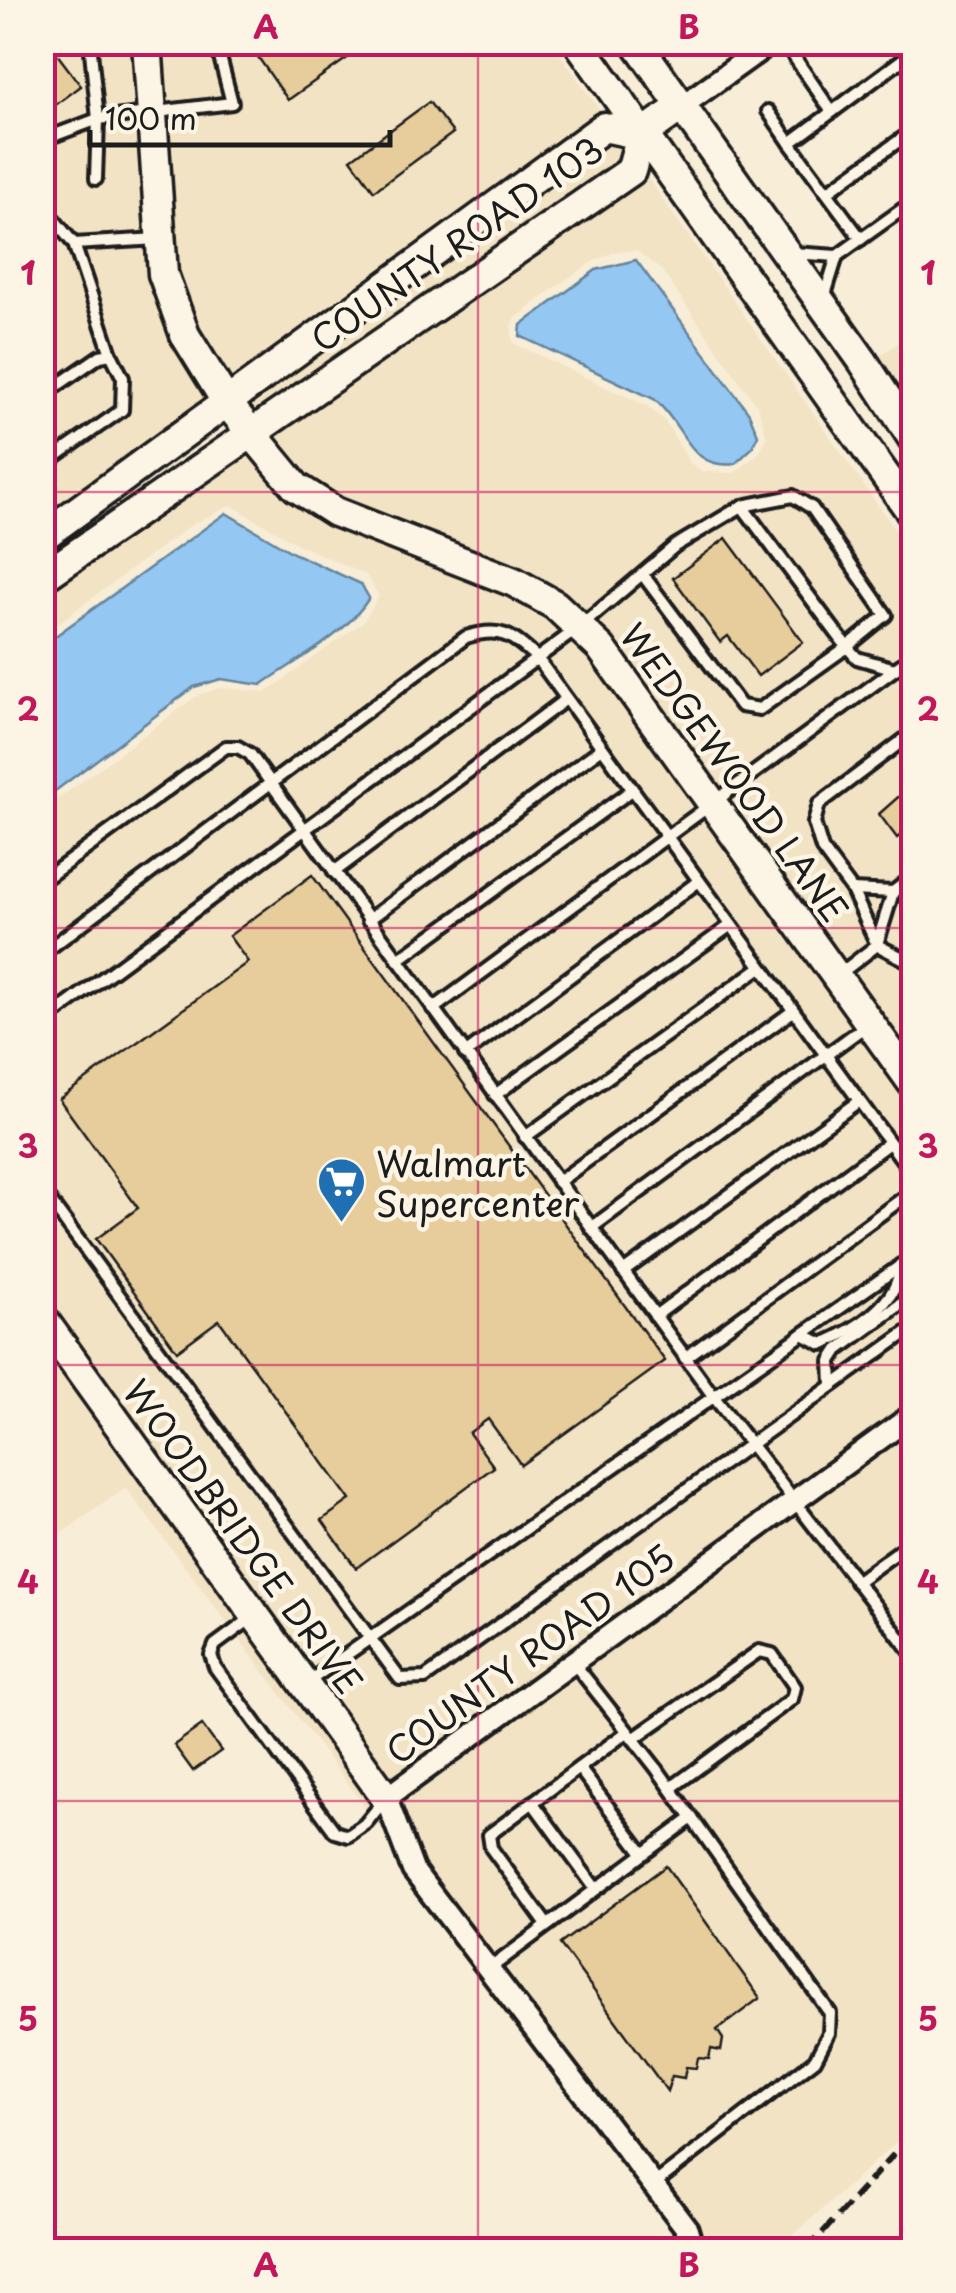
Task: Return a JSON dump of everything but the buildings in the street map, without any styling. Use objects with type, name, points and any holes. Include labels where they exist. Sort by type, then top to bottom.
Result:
[{"type":"street","points":[[147,42],[163,274],[185,335],[226,402]]},
{"type":"street","points":[[578,42],[914,516]]},
{"type":"street","points":[[636,42],[823,304],[914,440]]},
{"type":"street","points":[[641,135],[772,42]]},
{"type":"street","name":"COUNTY ROAD 103","points":[[42,537],[604,128],[641,135],[630,171],[42,578]]},
{"type":"street","name":"WEDGEWOOD LANE","points":[[226,402],[296,487],[335,512],[514,582],[581,626],[914,1085]]},
{"type":"street","name":"WOODBRIDGE DRIVE","points":[[42,1318],[386,1798]]},
{"type":"street","name":"COUNTY ROAD 105","points":[[693,2250],[687,2230],[413,1870],[386,1798],[914,1414]]},
{"type":"lane","points":[[90,42],[98,119],[96,178]]},
{"type":"lane","points":[[42,140],[98,119],[232,103],[216,42]]},
{"type":"lane","points":[[784,42],[832,112]]},
{"type":"lane","points":[[790,143],[910,52]]},
{"type":"lane","points":[[768,111],[861,239]]},
{"type":"lane","points":[[827,192],[914,130]]},
{"type":"lane","points":[[785,252],[818,258],[837,256],[914,201]]},
{"type":"lane","points":[[42,206],[74,244],[111,354],[123,378],[122,410],[42,466]]},
{"type":"lane","points":[[74,244],[161,239]]},
{"type":"lane","points":[[823,304],[837,256]]},
{"type":"lane","points":[[42,396],[100,356],[111,354]]},
{"type":"lane","points":[[42,1023],[581,626],[674,546],[742,506],[794,496],[812,508],[886,615],[760,708],[741,706],[644,575]]},
{"type":"lane","points":[[742,506],[857,658],[895,669]]},
{"type":"lane","points":[[42,954],[466,637],[490,629],[516,639],[536,658],[914,1176]]},
{"type":"lane","points":[[433,1009],[914,655]]},
{"type":"lane","points":[[334,872],[566,699]]},
{"type":"lane","points":[[913,967],[877,945],[852,890],[822,849],[814,824],[819,804],[914,732]]},
{"type":"lane","points":[[42,881],[226,748],[238,747],[250,754],[685,1358],[914,1656]]},
{"type":"lane","points":[[368,920],[602,748]]},
{"type":"lane","points":[[398,960],[632,790]]},
{"type":"lane","points":[[836,976],[877,945],[893,892],[914,876]]},
{"type":"lane","points":[[465,1054],[699,881]]},
{"type":"lane","points":[[852,890],[893,892]]},
{"type":"lane","points":[[495,1095],[731,925]]},
{"type":"lane","points":[[525,1137],[761,966]]},
{"type":"lane","points":[[558,1182],[793,1011]]},
{"type":"lane","points":[[591,1228],[869,1023]]},
{"type":"lane","points":[[623,1272],[859,1101]]},
{"type":"lane","points":[[655,1316],[889,1143]]},
{"type":"lane","points":[[42,1190],[400,1679],[425,1678],[914,1328]]},
{"type":"lane","points":[[685,1358],[914,1190]]},
{"type":"lane","points":[[304,1685],[914,1256]]},
{"type":"lane","points":[[803,1334],[822,1344],[880,1306],[894,1296],[900,1265]]},
{"type":"lane","points":[[832,1385],[832,1361],[838,1350],[901,1304],[914,1304]]},
{"type":"lane","points":[[856,1582],[914,1540]]},
{"type":"lane","points":[[254,1616],[216,1645],[211,1655],[280,1757],[342,1836],[365,1824],[386,1798]]},
{"type":"lane","points":[[547,1925],[491,1848],[490,1835],[578,1768],[759,1650],[772,1654],[795,1687],[792,1699],[671,1788]]},
{"type":"lane","points":[[573,1662],[671,1788],[830,2012],[829,2032],[815,2060],[653,2185]]},
{"type":"lane","points":[[578,1768],[644,1853]]},
{"type":"lane","points":[[532,1802],[595,1888]]},
{"type":"lane","points":[[488,1969],[692,1818]]},
{"type":"shaded area","points":[[43,43],[136,43],[153,279],[212,400],[43,524]]},
{"type":"shaded area","points":[[158,43],[552,43],[605,118],[231,387],[195,330],[174,271]]},
{"type":"shaded area","points":[[606,139],[626,147],[621,165],[254,419],[242,404]]},
{"type":"shaded area","points":[[642,170],[913,555],[913,1065],[596,623],[583,611],[341,503],[304,478],[267,435]],"holes":[[[636,250],[662,271],[758,407],[767,438],[758,454],[735,473],[703,472],[689,462],[665,421],[648,407],[513,343],[511,325],[516,318],[594,261],[615,252]]]},
{"type":"shaded area","points":[[913,332],[913,418],[875,359]]},
{"type":"shaded area","points":[[248,449],[548,614],[592,655],[913,1105],[913,2127],[777,2250],[697,2250],[126,1488],[43,1546],[42,1338],[383,1812],[401,1799],[43,1298],[43,810],[198,695],[220,688],[267,692],[363,622],[379,596],[366,575],[299,545],[231,505],[194,523],[43,634],[43,591]]},
{"type":"water","points":[[636,260],[749,413],[758,435],[752,448],[735,464],[719,464],[697,453],[654,399],[520,336],[521,325],[596,270]]},
{"type":"water","points":[[226,513],[293,553],[361,584],[369,598],[334,635],[261,685],[221,679],[194,687],[43,800],[43,645]]},
{"type":"railway","points":[[807,2250],[914,2132]]},
{"type":"place","name":"Walmart Supercenter","points":[[341,1224]]}]
